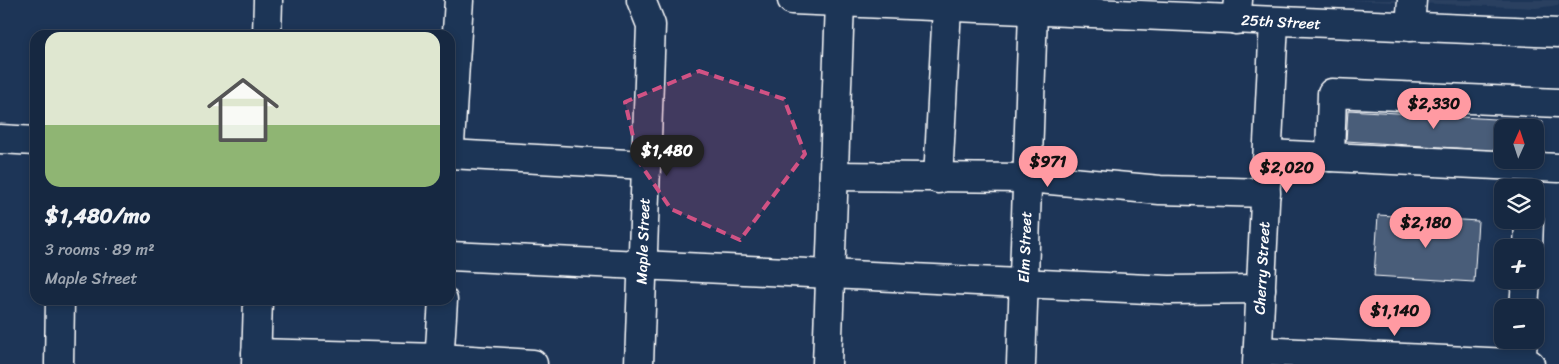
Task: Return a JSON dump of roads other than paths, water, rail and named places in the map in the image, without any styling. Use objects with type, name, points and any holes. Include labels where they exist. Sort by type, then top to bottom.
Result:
[{"type":"street","points":[[267,30],[268,0]]},
{"type":"street","points":[[455,64],[459,0]]},
{"type":"street","name":"Maple Street","points":[[639,364],[651,24],[641,0]]},
{"type":"street","name":"25th Street","points":[[792,0],[1034,11],[1237,10],[1274,22],[1559,33]]},
{"type":"street","points":[[1410,27],[1412,0]]},
{"type":"street","points":[[827,364],[840,2]]},
{"type":"street","points":[[938,178],[947,7]]},
{"type":"street","name":"Elm Street","points":[[1021,364],[1034,11]]},
{"type":"street","name":"Cherry Street","points":[[1258,358],[1274,22]]},
{"type":"street","points":[[1330,156],[1332,93],[1559,102]]},
{"type":"street","points":[[0,140],[30,141]]},
{"type":"street","points":[[455,154],[646,165]]},
{"type":"street","points":[[1268,154],[1330,156],[1531,177],[1559,168]]},
{"type":"street","points":[[834,176],[1028,178],[1160,190],[1266,193]]},
{"type":"street","points":[[455,256],[1169,290],[1261,289]]},
{"type":"street","points":[[58,364],[60,305]]},
{"type":"street","points":[[258,305],[256,358],[534,364]]},
{"type":"street","points":[[439,361],[444,305]]},
{"type":"street","points":[[1521,364],[1522,349]]},
{"type":"street","points":[[1258,358],[1530,364]]}]
